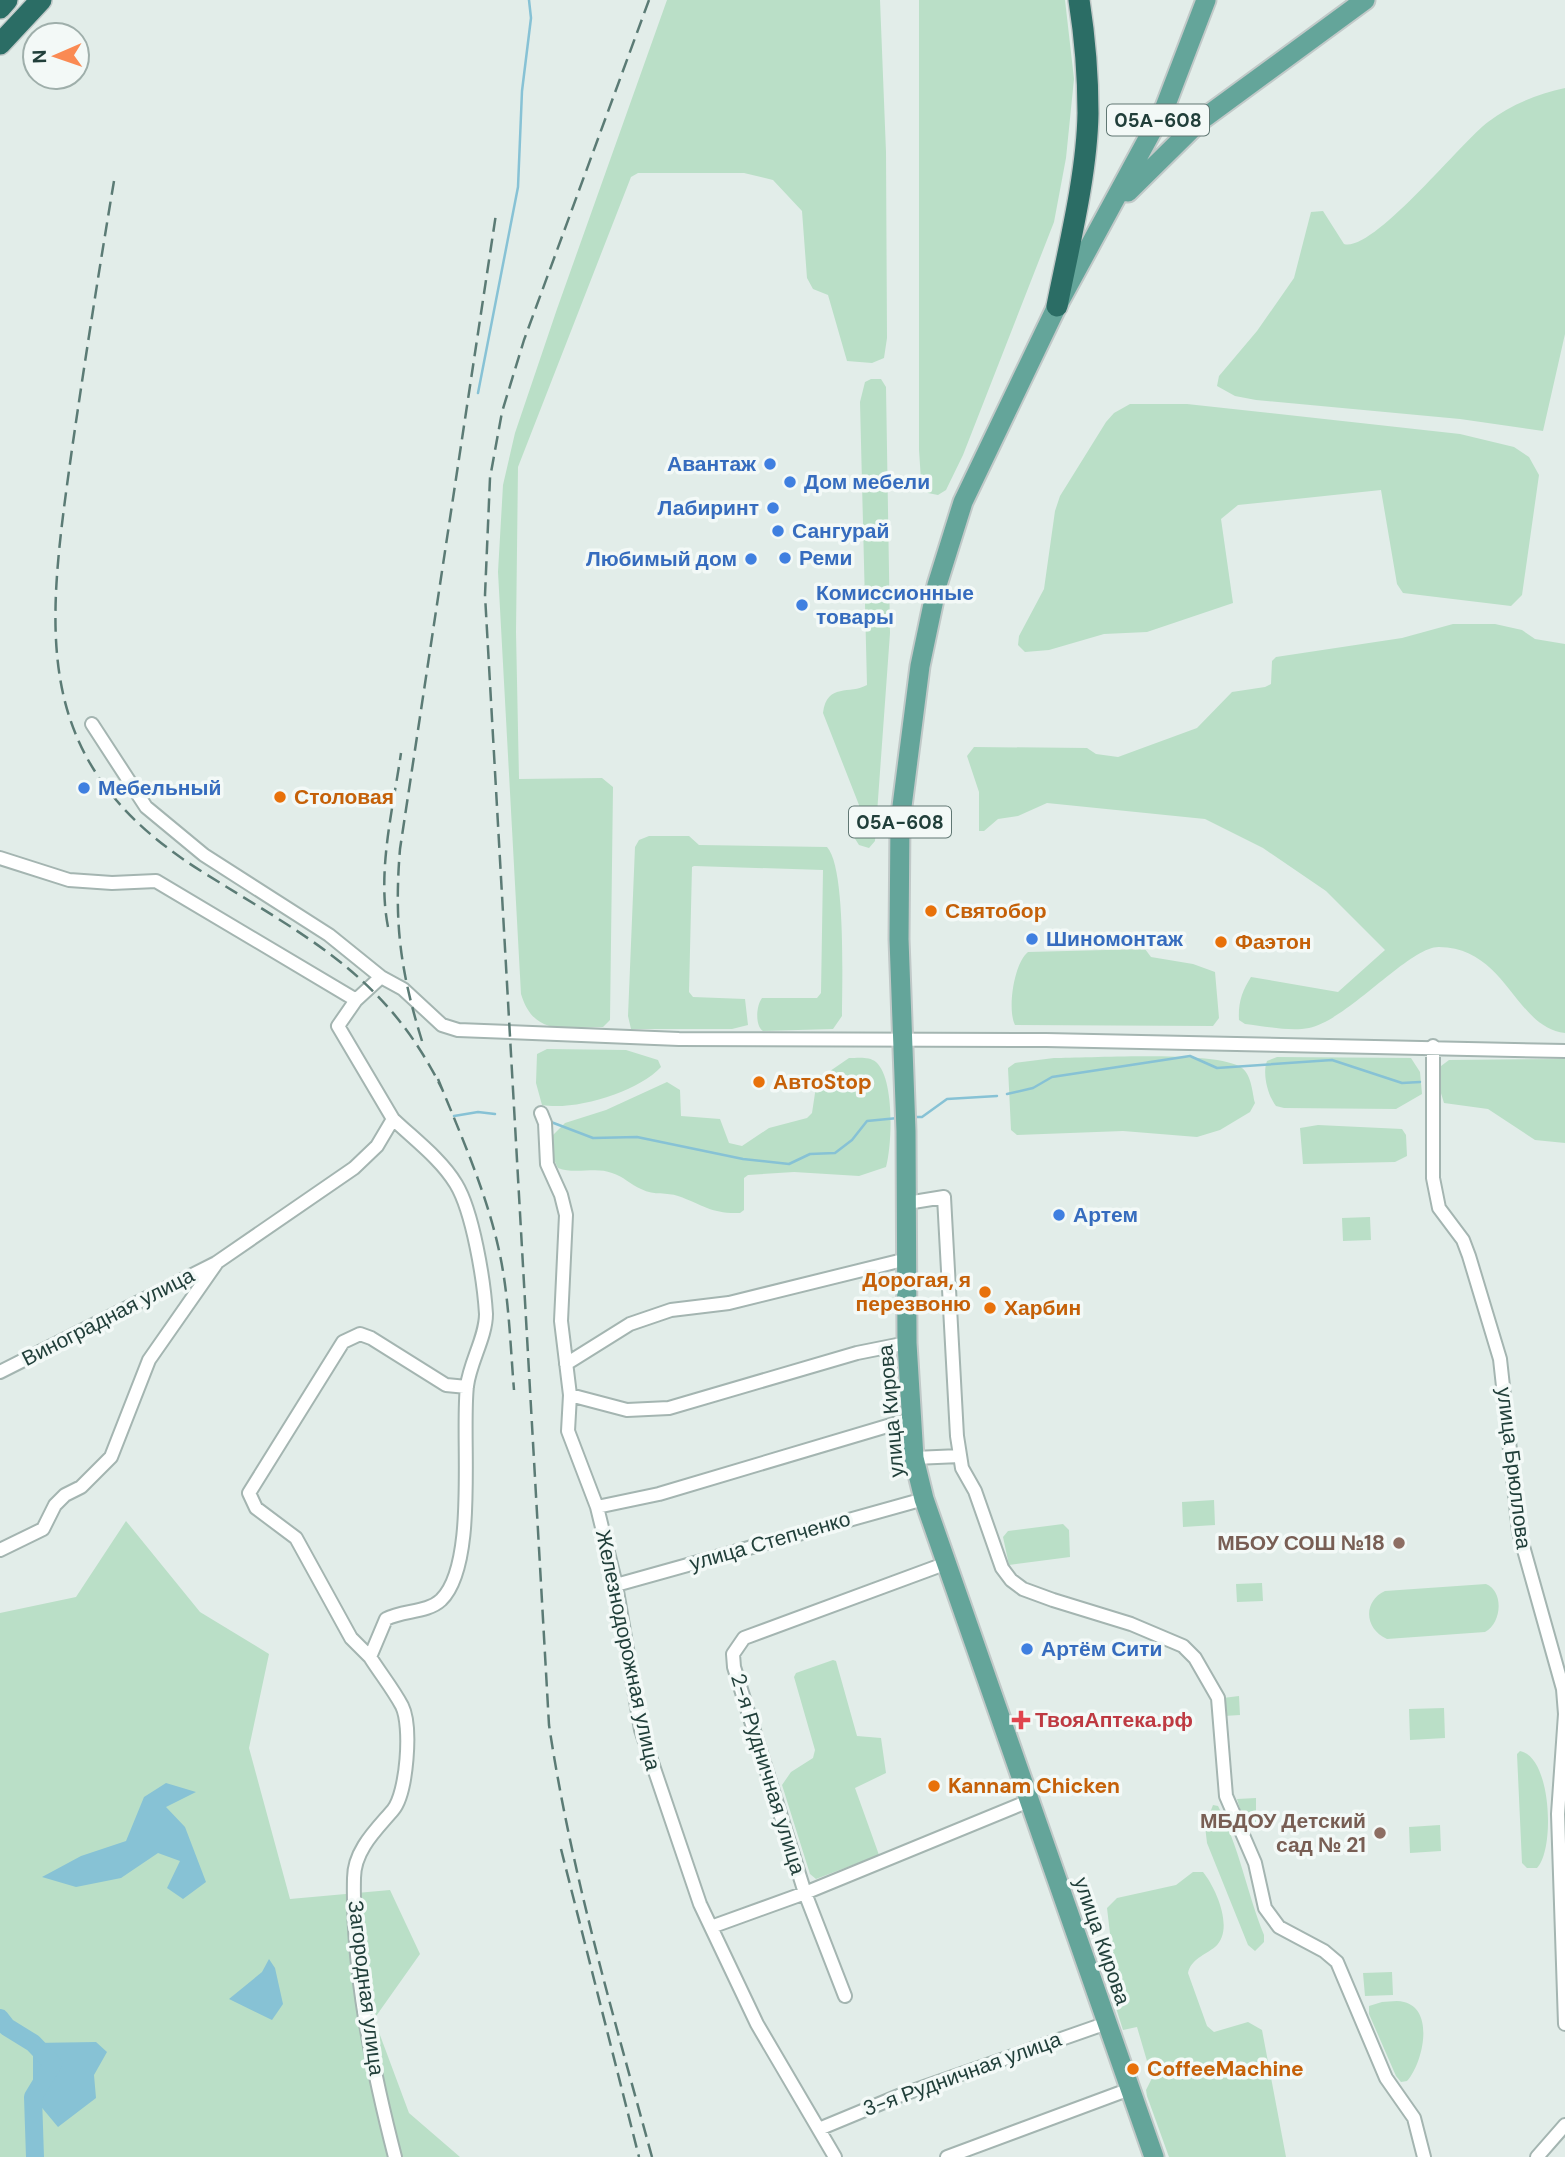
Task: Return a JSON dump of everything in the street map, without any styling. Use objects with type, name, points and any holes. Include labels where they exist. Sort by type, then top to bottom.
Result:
[{"type":"highway","points":[[0,8],[7,0]]},
{"type":"highway","points":[[0,44],[41,0]]},
{"type":"highway","points":[[1057,306],[1076,211],[1088,116],[1086,43],[1079,0]]},
{"type":"main road","name":"05А-608","points":[[1057,306],[1165,107],[1206,0]]},
{"type":"main road","points":[[1096,234],[1148,169],[1200,121],[1364,0]]},
{"type":"main road","name":"улица Кирова","points":[[1057,306],[963,502],[937,585],[912,707],[900,822],[907,1343],[914,1458],[924,1499],[1154,2157]]},
{"type":"street","points":[[92,724],[146,807],[204,855],[329,935],[381,977],[403,989],[442,1025],[458,1030],[631,1038],[1433,1046],[1565,1051]]},
{"type":"street","points":[[0,858],[69,880],[112,883],[156,881],[356,1000]]},
{"type":"street","points":[[370,1657],[386,1619],[396,1613],[429,1607],[442,1599],[461,1560],[467,1482],[467,1387],[486,1318],[484,1276],[457,1185],[436,1158],[393,1119],[338,1026],[356,1000],[381,977]]},
{"type":"street","name":"улица Брюллова","points":[[1433,1046],[1433,1178],[1436,1199],[1469,1256],[1500,1359],[1519,1532],[1563,1689],[1565,1714],[1558,1814],[1565,2024]]},
{"type":"street","name":"Железнодорожная улица","points":[[541,1112],[545,1123],[547,1164],[561,1195],[566,1215],[561,1321],[570,1395],[568,1431],[597,1507],[616,1586],[641,1730],[692,1887],[757,2024],[835,2157]]},
{"type":"street","name":"Виноградная улица","points":[[0,1372],[216,1263],[354,1168],[377,1146],[393,1119]]},
{"type":"street","points":[[907,1203],[944,1198],[960,1456],[1002,1568],[1011,1580],[1023,1589],[1131,1624],[1183,1646],[1209,1679],[1218,1698],[1226,1796],[1255,1863],[1265,1908],[1279,1927],[1325,1951],[1337,1962],[1386,2078],[1414,2118],[1424,2157]]},
{"type":"street","points":[[566,1364],[630,1324],[671,1310],[729,1303],[907,1259]]},
{"type":"street","name":"Виноградная улица","points":[[0,1550],[43,1529],[55,1505],[65,1495],[81,1488],[111,1457],[149,1360],[216,1263]]},
{"type":"street","name":"Загородная улица","points":[[395,2157],[374,2066],[360,1974],[354,1876],[366,1843],[398,1803],[405,1781],[404,1709],[370,1657],[351,1638],[296,1538],[256,1508],[249,1493],[343,1342],[352,1336],[371,1338],[446,1385],[467,1387]]},
{"type":"street","points":[[570,1395],[627,1410],[669,1408],[857,1353],[907,1343]]},
{"type":"street","points":[[597,1507],[659,1494],[911,1419]]},
{"type":"street","points":[[914,1458],[960,1456]]},
{"type":"street","name":"улица Степченко","points":[[616,1586],[924,1499]]},
{"type":"street","name":"2-я Рудничная улица","points":[[845,1996],[805,1893],[734,1667],[736,1647],[744,1638],[947,1563]]},
{"type":"street","points":[[711,1927],[805,1893],[1029,1801]]},
{"type":"street","name":"3-я Рудничная улица","points":[[819,2129],[901,2095],[1107,2023]]},
{"type":"street","points":[[947,2157],[1130,2089]]},
{"type":"street","points":[[1537,2157],[1565,2125]]},
{"type":"green space","points":[[667,0],[880,0],[886,152],[887,338],[884,358],[872,363],[847,361],[828,295],[813,289],[807,278],[802,211],[773,180],[744,173],[638,173],[631,177],[518,467],[516,632],[519,779],[602,778],[613,787],[610,1020],[603,1027],[553,1027],[534,1017],[521,994],[498,572],[503,485],[515,433]]},
{"type":"green space","points":[[919,0],[1065,0],[1074,79],[1066,158],[1054,222],[963,455],[946,490],[938,495],[928,493],[921,480],[919,450]]},
{"type":"green space","points":[[1565,88],[1565,334],[1543,431],[1460,419],[1256,400],[1235,396],[1217,386],[1219,376],[1257,331],[1294,278],[1311,212],[1323,211],[1344,244],[1357,242],[1375,232],[1395,215],[1488,122],[1524,101]]},
{"type":"green space","points":[[881,379],[886,387],[890,633],[875,841],[869,848],[859,845],[852,834],[860,813],[859,805],[823,713],[825,703],[834,693],[867,685],[860,402],[865,382]]},
{"type":"green space","points":[[1130,404],[1187,404],[1460,434],[1514,447],[1529,457],[1539,475],[1522,595],[1511,606],[1403,593],[1397,584],[1381,490],[1238,505],[1221,519],[1233,603],[1147,632],[1104,634],[1049,650],[1025,652],[1018,645],[1019,636],[1044,589],[1055,511],[1060,496],[1106,422],[1114,413]]},
{"type":"green space","points":[[1453,624],[1495,624],[1522,630],[1535,639],[1565,644],[1565,1033],[1548,1028],[1533,1017],[1495,973],[1480,960],[1462,951],[1439,947],[1412,958],[1360,999],[1325,1022],[1309,1028],[1294,1029],[1245,1024],[1239,1020],[1239,1008],[1251,977],[1338,992],[1385,950],[1326,891],[1263,848],[1205,819],[1047,803],[1018,816],[998,819],[984,831],[979,831],[979,792],[967,756],[974,747],[1087,748],[1096,754],[1118,757],[1197,728],[1232,692],[1271,684],[1272,661],[1276,657],[1402,638]]},
{"type":"green space","points":[[649,836],[689,836],[699,845],[827,847],[837,877],[842,927],[842,1016],[833,1029],[763,1031],[757,1016],[762,998],[817,998],[821,993],[823,870],[694,866],[689,992],[693,997],[745,999],[748,1025],[732,1029],[631,1029],[628,1016],[635,847],[639,840]]},
{"type":"green space","points":[[1145,949],[1151,957],[1193,964],[1215,972],[1219,1018],[1213,1026],[1015,1025],[1012,1008],[1013,987],[1019,966],[1028,952]]},
{"type":"green space","points":[[547,1049],[626,1050],[658,1060],[661,1067],[637,1084],[605,1098],[571,1105],[542,1105],[536,1083],[537,1054]]},
{"type":"green space","points":[[1182,1057],[1229,1062],[1245,1071],[1255,1103],[1250,1112],[1220,1130],[1197,1137],[1123,1131],[1017,1135],[1011,1130],[1008,1068],[1015,1063],[1054,1058]]},
{"type":"green space","points":[[1277,1057],[1411,1058],[1420,1072],[1422,1094],[1396,1109],[1276,1106],[1268,1091],[1265,1072],[1267,1061]]},
{"type":"green space","points":[[849,1058],[873,1060],[882,1070],[890,1113],[890,1144],[886,1167],[859,1176],[794,1172],[748,1175],[744,1178],[744,1210],[730,1213],[674,1195],[646,1191],[606,1171],[572,1171],[558,1168],[553,1158],[553,1135],[565,1123],[606,1110],[667,1082],[680,1090],[681,1116],[720,1119],[729,1143],[742,1146],[769,1128],[807,1118],[812,1113],[817,1080]]},
{"type":"green space","points":[[1565,1059],[1565,1143],[1535,1140],[1488,1109],[1444,1103],[1440,1090],[1441,1066],[1449,1060]]},
{"type":"green space","points":[[1318,1125],[1402,1129],[1406,1135],[1407,1156],[1395,1162],[1303,1164],[1300,1128]]},
{"type":"green space","points":[[1370,1217],[1371,1240],[1343,1241],[1342,1218]]},
{"type":"green space","points":[[1214,1500],[1215,1525],[1183,1527],[1182,1502]]},
{"type":"green space","points":[[126,1521],[200,1612],[269,1654],[249,1748],[290,1899],[390,1890],[420,1954],[374,2019],[409,2113],[460,2157],[0,2157],[0,1613],[76,1597]]},
{"type":"green space","points":[[1063,1524],[1069,1530],[1070,1557],[1009,1565],[1003,1537],[1008,1531]]},
{"type":"green space","points":[[1262,1583],[1263,1601],[1237,1602],[1236,1584]]},
{"type":"green space","points":[[1486,1584],[1496,1593],[1499,1607],[1495,1622],[1485,1632],[1387,1639],[1374,1629],[1370,1622],[1373,1601],[1385,1591]]},
{"type":"green space","points":[[836,1661],[857,1736],[881,1738],[886,1773],[855,1788],[879,1855],[816,1879],[810,1874],[782,1785],[791,1772],[813,1758],[815,1750],[794,1677],[796,1673]]},
{"type":"green space","points":[[1239,1696],[1240,1715],[1224,1716],[1223,1698]]},
{"type":"green space","points":[[1444,1708],[1445,1738],[1410,1740],[1409,1709]]},
{"type":"green space","points":[[1520,1751],[1531,1757],[1539,1769],[1547,1805],[1546,1843],[1543,1858],[1537,1868],[1527,1868],[1522,1863],[1517,1754]]},
{"type":"green space","points":[[1256,1798],[1256,1822],[1244,1822],[1237,1799]]},
{"type":"green space","points":[[1213,1805],[1218,1806],[1232,1837],[1264,1935],[1264,1942],[1255,1951],[1248,1945],[1207,1843],[1205,1826]]},
{"type":"green space","points":[[1440,1825],[1441,1851],[1410,1853],[1409,1827]]},
{"type":"green space","points":[[1193,1872],[1203,1872],[1213,1888],[1221,1909],[1223,1930],[1221,1940],[1195,1961],[1188,1973],[1207,2026],[1214,2032],[1248,2022],[1262,2030],[1286,2157],[1169,2157],[1147,2096],[1146,2090],[1152,2078],[1137,2027],[1123,2030],[1099,1954],[1111,1942],[1107,1908],[1117,1898],[1176,1885]]},
{"type":"green space","points":[[1392,1972],[1393,1995],[1365,1996],[1363,1973]]},
{"type":"green space","points":[[1382,2002],[1404,2002],[1414,2007],[1420,2015],[1423,2026],[1421,2051],[1407,2081],[1401,2082],[1396,2076],[1369,2014],[1369,2006]]},
{"type":"water","points":[[166,1783],[196,1792],[166,1807],[185,1827],[206,1882],[183,1899],[167,1888],[180,1861],[158,1853],[121,1878],[76,1887],[42,1877],[81,1856],[126,1841],[144,1797]]},
{"type":"water","points":[[269,1959],[275,1968],[283,2004],[272,2020],[229,1999],[262,1972]]},
{"type":"water","points":[[96,2042],[107,2052],[94,2075],[96,2098],[58,2127],[33,2097],[33,2043]]},
{"type":"waterway","points":[[478,393],[518,187],[522,91],[531,18],[529,0]]},
{"type":"waterway","points":[[1007,1094],[1033,1088],[1052,1077],[1190,1056],[1217,1068],[1332,1060],[1402,1083],[1420,1082]]},
{"type":"waterway","points":[[915,1117],[922,1117],[947,1099],[997,1096]]},
{"type":"waterway","points":[[454,1116],[478,1112],[495,1114]]},
{"type":"waterway","points":[[551,1122],[593,1138],[637,1137],[743,1159],[789,1164],[810,1154],[835,1153],[852,1140],[867,1121],[898,1118]]},
{"type":"waterway","points":[[0,2018],[7,2027],[33,2043],[53,2064],[33,2097],[35,2157]]},
{"type":"railway","points":[[649,0],[524,340],[502,412],[490,478],[485,595],[549,1725],[581,1889],[652,2157]]},
{"type":"railway","points":[[114,181],[72,449],[57,575],[56,633],[61,686],[77,737],[104,784],[144,829],[201,871],[307,938],[368,986],[395,1015],[420,1049],[442,1089]]},
{"type":"railway","points":[[422,1041],[408,991],[400,946],[400,849],[496,214]]},
{"type":"railway","points":[[388,927],[385,862],[401,753]]},
{"type":"railway","points":[[438,1079],[493,1225],[507,1300],[514,1390]]},
{"type":"railway","points":[[561,1849],[639,2157]]},
{"type":"place","name":"Авантаж","points":[[770,464]]},
{"type":"place","name":"Дом мебели","points":[[790,482]]},
{"type":"place","name":"Лабиринт","points":[[773,508]]},
{"type":"place","name":"Сангурай","points":[[778,531]]},
{"type":"place","name":"Реми","points":[[785,558]]},
{"type":"place","name":"Любимый дом","points":[[751,559]]},
{"type":"place","name":"Комиссионные товары","points":[[802,605]]},
{"type":"place","name":"Мебельный","points":[[84,788]]},
{"type":"place","name":"Столовая","points":[[280,797]]},
{"type":"place","name":"Святобор","points":[[931,911]]},
{"type":"place","name":"Шиномонтаж","points":[[1032,939]]},
{"type":"place","name":"Фаэтон","points":[[1221,942]]},
{"type":"place","name":"АвтоStop","points":[[759,1082]]},
{"type":"place","name":"Артем","points":[[1059,1215]]},
{"type":"place","name":"Дорогая, я перезвоню","points":[[985,1292]]},
{"type":"place","name":"Харбин","points":[[990,1308]]},
{"type":"place","name":"МБОУ СОШ №18","points":[[1399,1543]]},
{"type":"place","name":"Артём Сити","points":[[1027,1649]]},
{"type":"place","name":"ТвояАптека.рф","points":[[1021,1720]]},
{"type":"place","name":"Kannam Chicken","points":[[934,1786]]},
{"type":"place","name":"МБДОУ Детский сад № 21","points":[[1380,1833]]},
{"type":"place","name":"CoffeeMachine","points":[[1133,2069]]}]
